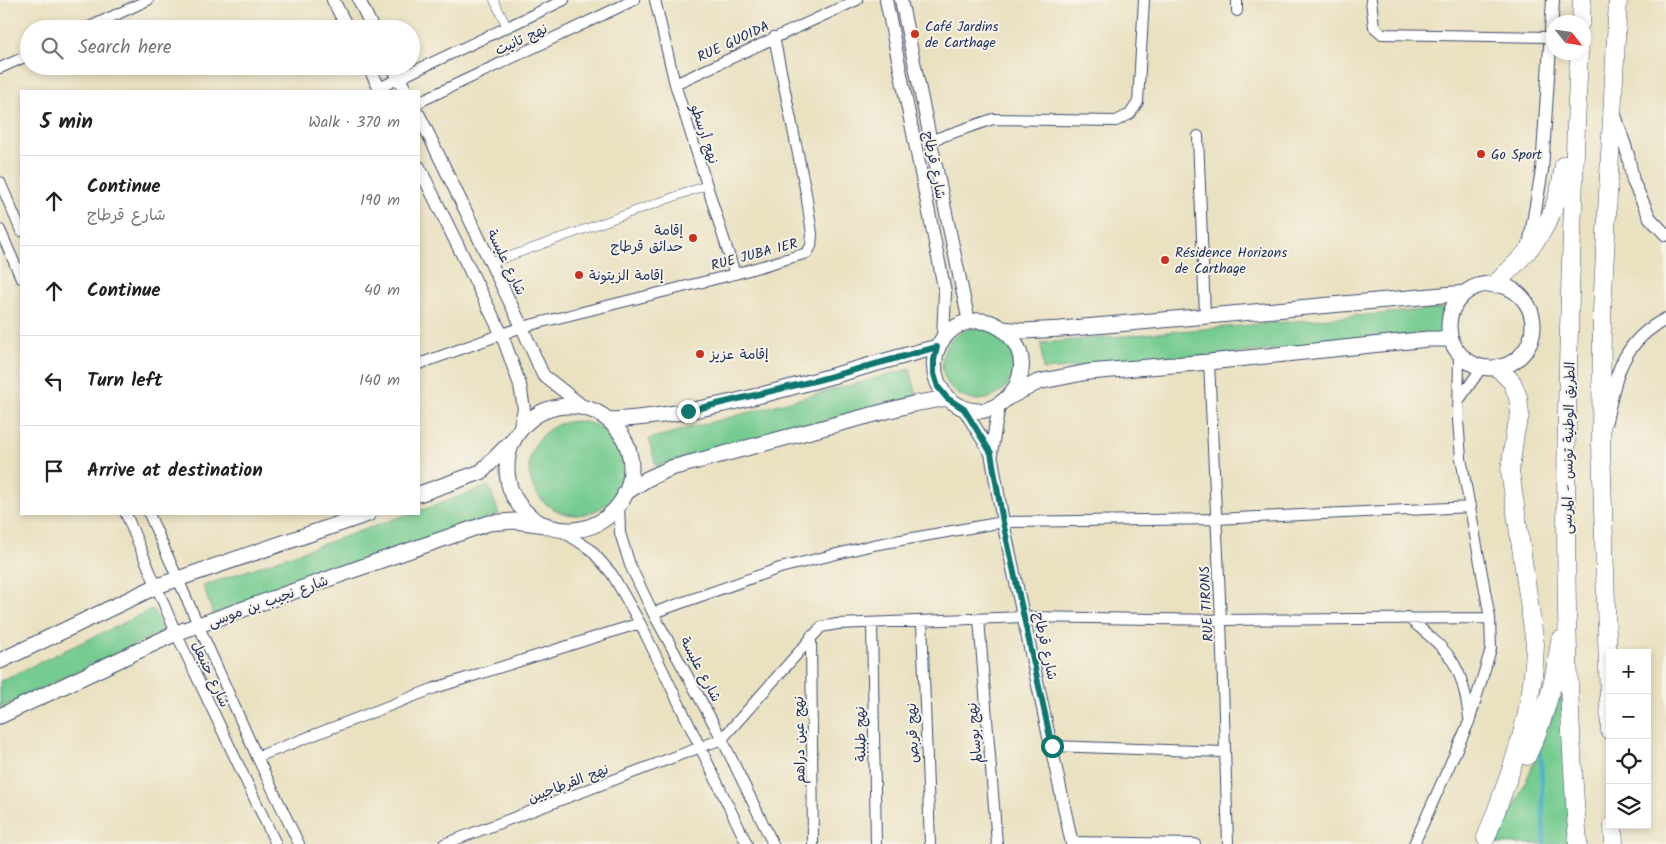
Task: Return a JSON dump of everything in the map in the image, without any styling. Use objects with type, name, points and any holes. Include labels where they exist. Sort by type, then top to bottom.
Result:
[{"type":"highway","points":[[1581,15],[1582,0]]},
{"type":"highway","points":[[1609,694],[1601,445],[1602,311],[1614,112],[1618,0]]},
{"type":"highway","points":[[1495,284],[1528,252],[1539,237],[1560,193],[1578,60]]},
{"type":"highway","name":"الطريق الوطنية تونس - المرسى","points":[[1578,844],[1574,786],[1567,572],[1569,311],[1579,60]]},
{"type":"highway","points":[[1485,841],[1524,733],[1533,688],[1536,644],[1510,471],[1515,432],[1520,415],[1518,397],[1512,382],[1490,368]]},
{"type":"highway","points":[[1485,841],[1543,719],[1557,662],[1567,572]]},
{"type":"highway","points":[[1613,829],[1614,844]]},
{"type":"main road","points":[[1451,339],[1428,339],[1209,362],[1088,372],[1038,382],[1004,401],[982,410],[964,409],[947,398],[938,387],[934,374],[934,360],[940,342],[955,327],[970,322],[987,322],[1003,329],[1024,331],[1052,330],[1465,293],[1474,288],[1495,284],[1515,291],[1529,308],[1533,330],[1526,350],[1514,361],[1490,368],[1469,362],[1459,354],[1451,339],[1449,321],[1452,311],[1465,293]]},
{"type":"main road","points":[[1003,329],[1016,343],[1022,361],[1020,380],[1004,401]]},
{"type":"main road","points":[[609,420],[642,419],[688,411],[818,380],[940,342]]},
{"type":"main road","points":[[517,434],[508,460],[508,482],[522,508],[533,518],[551,527],[571,530],[598,522],[622,498],[647,479],[671,468],[894,409],[947,398]]},
{"type":"main road","points":[[420,494],[481,472],[498,457],[529,420],[549,409],[570,406],[585,408],[609,420],[622,436],[629,454],[630,473],[622,498]]},
{"type":"main road","points":[[0,661],[157,586],[365,515]]},
{"type":"main road","name":"شارع نجيب بن موسى","points":[[0,716],[176,633],[488,523],[514,520],[551,527]]},
{"type":"street","points":[[105,20],[148,0]]},
{"type":"street","points":[[334,0],[344,20]]},
{"type":"street","points":[[359,0],[369,20]]},
{"type":"street","points":[[494,0],[507,28]]},
{"type":"street","points":[[420,69],[564,0]]},
{"type":"street","name":"نهج تانيت","points":[[420,102],[634,0]]},
{"type":"street","name":"نهج أرسطو","points":[[655,0],[675,84],[735,274]]},
{"type":"street","name":"RUE GUOIDA","points":[[675,84],[857,0]]},
{"type":"street","name":"شارع قرطاج","points":[[886,0],[945,292],[940,342]]},
{"type":"street","name":"شارع قرطاج","points":[[901,0],[970,322]]},
{"type":"street","points":[[932,140],[993,119],[1116,121],[1130,114],[1138,102],[1144,0]]},
{"type":"street","points":[[1237,0],[1237,11]]},
{"type":"street","points":[[1371,0],[1374,27],[1382,34],[1546,38]]},
{"type":"street","points":[[1552,15],[1553,0]]},
{"type":"street","name":"RUE JUBA 1ER","points":[[420,364],[522,327],[735,274],[807,254],[811,246],[806,193],[774,37]]},
{"type":"street","points":[[0,68],[20,59]]},
{"type":"street","points":[[1528,252],[1542,170],[1550,60]]},
{"type":"street","points":[[372,75],[380,90],[407,75]]},
{"type":"street","points":[[397,75],[405,90]]},
{"type":"street","points":[[1614,112],[1628,155],[1633,181],[1650,218],[1666,236]]},
{"type":"street","name":"شارع عليسة","points":[[420,117],[522,327],[543,376],[585,408]]},
{"type":"street","points":[[1198,136],[1205,315]]},
{"type":"street","points":[[420,169],[502,335],[520,385],[524,409],[517,434]]},
{"type":"street","points":[[0,182],[20,230]]},
{"type":"street","points":[[491,263],[707,185]]},
{"type":"street","points":[[0,230],[20,276]]},
{"type":"street","points":[[1601,445],[1622,361],[1632,345],[1650,327],[1666,319]]},
{"type":"street","points":[[1414,844],[1469,722],[1491,649],[1490,618],[1461,458],[1458,401],[1459,354]]},
{"type":"street","name":"RUE TIRONS","points":[[1209,362],[1221,620],[1228,844]]},
{"type":"street","points":[[1458,401],[1490,368]]},
{"type":"street","name":"شارع قرطاج","points":[[991,453],[1004,401]]},
{"type":"street","name":"شارع قرطاج","points":[[964,409],[991,453],[1003,522],[1025,617],[1072,843]]},
{"type":"street","name":"شارع عليسة","points":[[622,498],[620,533],[624,551],[653,612],[722,739],[773,844]]},
{"type":"street","points":[[653,612],[780,568],[874,545],[1003,522],[1216,520],[1470,507]]},
{"type":"street","name":"شارع حنبعل","points":[[126,515],[176,633],[276,844]]},
{"type":"street","name":"شارع حنبعل","points":[[149,515],[180,578],[199,626],[257,757],[299,844]]},
{"type":"street","points":[[551,527],[590,549],[612,574],[640,623],[746,844]]},
{"type":"street","points":[[722,739],[821,627],[837,624],[1025,617],[1221,620],[1408,617],[1490,618]]},
{"type":"street","points":[[1408,617],[1453,658],[1465,688],[1469,722]]},
{"type":"street","name":"نهج بوسالم","points":[[979,619],[997,844]]},
{"type":"street","name":"نهج قربص","points":[[922,621],[930,844]]},
{"type":"street","points":[[257,757],[435,688],[640,623]]},
{"type":"street","name":"نهج طبلبة","points":[[872,624],[876,844]]},
{"type":"street","name":"نهج عين دراهم","points":[[812,636],[813,844]]},
{"type":"street","name":"نهج القرطاجيين","points":[[444,844],[722,739]]},
{"type":"street","points":[[1052,746],[1225,752]]},
{"type":"street","points":[[1072,843],[1195,844]]},
{"type":"green space","points":[[1447,308],[1449,335],[1043,370],[1041,343]]},
{"type":"green space","points":[[978,328],[998,334],[1008,344],[1014,364],[1008,384],[998,394],[978,400],[958,394],[948,384],[942,364],[948,344],[958,334]]},
{"type":"green space","points":[[910,369],[917,396],[656,466],[649,439]]},
{"type":"green space","points":[[576,421],[594,425],[609,435],[619,450],[623,468],[619,486],[609,501],[594,511],[576,515],[558,511],[543,501],[533,486],[529,468],[533,450],[543,435],[558,425]]},
{"type":"green space","points":[[489,486],[499,514],[213,614],[203,586],[406,515],[420,515],[420,511]]},
{"type":"green space","points":[[153,609],[163,631],[0,708],[0,681]]},
{"type":"green space","points":[[1562,693],[1571,844],[1497,844],[1530,772]]},
{"type":"waterway","points":[[1541,753],[1544,844]]},
{"type":"place","name":"Café Jardins de Carthage","points":[[915,34]]},
{"type":"place","name":"Go Sport","points":[[1481,154]]},
{"type":"place","name":"إقامة حدائق قرطاج","points":[[693,238]]},
{"type":"place","name":"Résidence Horizons de Carthage","points":[[1165,260]]},
{"type":"place","name":"إقامة الزيتونة","points":[[579,275]]},
{"type":"place","name":"إقامة عزيز","points":[[700,354]]},
{"type":"route","points":[[688,411],[818,380],[937,347],[934,360],[934,374],[938,387],[947,398],[964,409],[991,453],[1003,522],[1052,746]]}]
